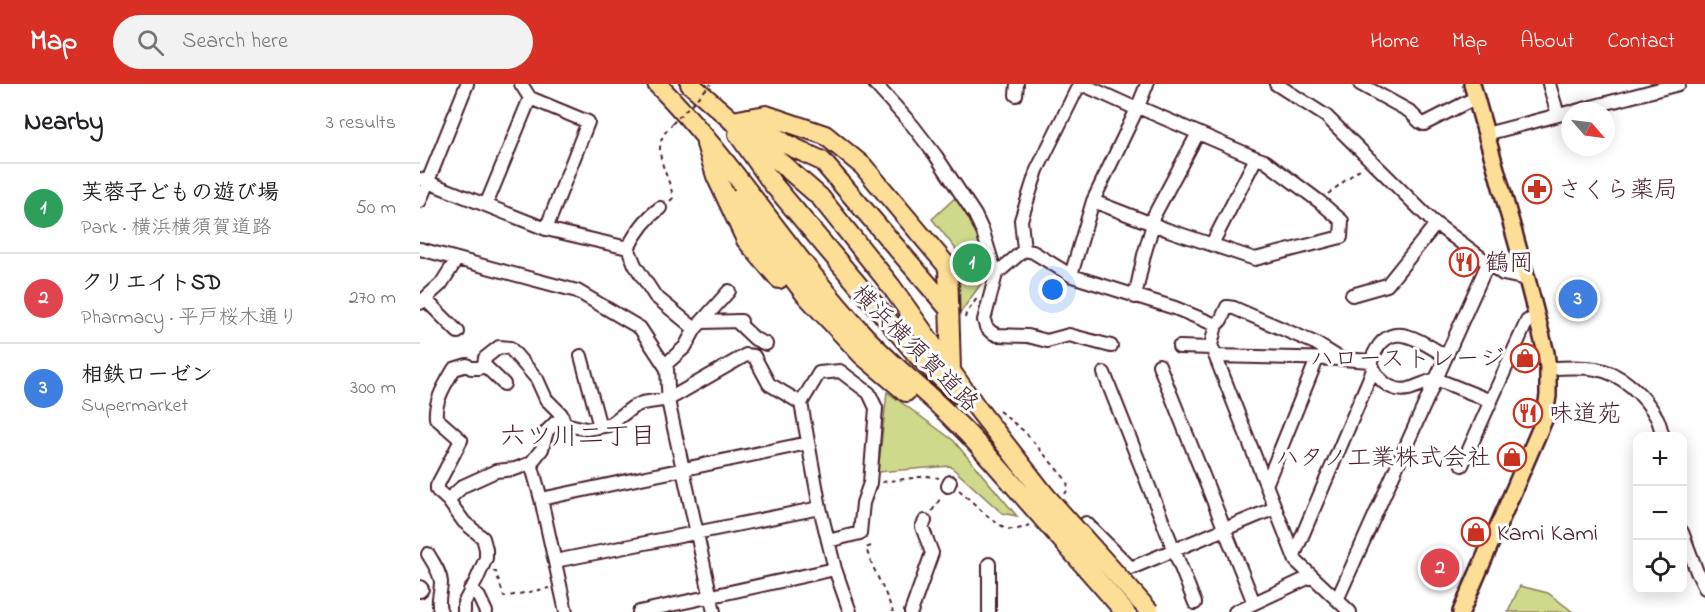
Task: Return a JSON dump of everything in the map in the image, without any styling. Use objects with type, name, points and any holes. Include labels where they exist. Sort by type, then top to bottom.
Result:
[{"type":"highway","name":"横浜横須賀道路","points":[[657,84],[722,154],[799,257],[860,331],[978,447],[1046,500],[1150,612]]},
{"type":"highway","name":"横浜横須賀道路","points":[[690,84],[741,118],[752,136],[820,197],[891,286],[951,338],[950,377],[992,416],[1046,500],[1125,612]]},
{"type":"highway","points":[[741,118],[766,115],[825,135],[863,166],[948,267],[951,338]]},
{"type":"highway","points":[[741,118],[786,144],[822,161],[949,294]]},
{"type":"highway","points":[[741,118],[819,150],[834,160],[949,294]]},
{"type":"highway","points":[[741,118],[807,175],[849,217],[951,338]]},
{"type":"highway","points":[[741,118],[772,183],[917,355],[950,377]]},
{"type":"highway","points":[[701,131],[716,176],[746,240],[846,356],[886,375]]},
{"type":"highway","points":[[752,136],[812,216],[939,369],[950,377]]},
{"type":"highway","points":[[786,144],[809,167],[819,172],[878,238],[951,338]]},
{"type":"highway","points":[[722,154],[747,172],[884,329],[904,340]]},
{"type":"highway","points":[[722,154],[755,228],[806,294],[862,355],[923,406],[957,426]]},
{"type":"highway","points":[[774,167],[951,338]]},
{"type":"highway","points":[[741,196],[812,287],[880,362],[957,426]]},
{"type":"main road","points":[[1461,612],[1544,420],[1548,396],[1548,368],[1537,317],[1474,88]]},
{"type":"street","points":[[420,201],[424,181],[467,84]]},
{"type":"street","points":[[521,84],[530,98],[588,122],[546,229]]},
{"type":"street","points":[[874,84],[913,126],[975,214],[996,274],[984,320],[986,327],[998,335],[1028,336],[1047,341],[1069,335],[1111,346]]},
{"type":"street","points":[[1071,276],[1093,201],[1147,84]]},
{"type":"street","points":[[1360,84],[1409,111],[1424,124],[1474,88]]},
{"type":"street","points":[[1550,84],[1561,108]]},
{"type":"street","points":[[1610,102],[1679,84]]},
{"type":"street","points":[[1282,85],[1326,116],[1367,163],[1436,224],[1503,274],[1527,279]]},
{"type":"street","points":[[1024,250],[1021,220],[1037,170],[1078,87],[1086,86],[1265,161],[1321,201],[1342,221],[1341,237],[1255,259],[1151,224],[1093,201]]},
{"type":"street","points":[[486,205],[530,98]]},
{"type":"street","points":[[1486,134],[1561,115]]},
{"type":"street","points":[[1135,297],[1151,224],[1198,133]]},
{"type":"street","points":[[1212,244],[1256,159]]},
{"type":"street","points":[[424,181],[546,229],[630,244]]},
{"type":"street","points":[[660,208],[648,217],[630,244],[635,264],[655,296],[698,326],[738,321],[755,339],[766,344]]},
{"type":"street","points":[[1352,295],[1387,285],[1436,224]]},
{"type":"street","points":[[420,249],[578,291],[640,328],[667,369],[669,399],[714,612]]},
{"type":"street","points":[[996,274],[1024,250]]},
{"type":"street","points":[[1024,250],[1033,252],[1071,276],[1175,308],[1216,325]]},
{"type":"street","points":[[458,258],[441,284],[422,301],[458,332]]},
{"type":"street","points":[[1337,600],[1488,263]]},
{"type":"street","points":[[664,365],[686,347],[698,326],[729,291]]},
{"type":"street","points":[[1342,359],[1315,343],[1234,308],[1227,307],[1216,325],[1212,338],[1214,352],[1296,561],[1350,612]]},
{"type":"street","points":[[1462,465],[1527,321],[1537,317]]},
{"type":"street","points":[[1294,555],[1381,341],[1389,336],[1407,336],[1446,356]]},
{"type":"street","points":[[484,365],[485,357],[499,347],[510,348],[537,380],[546,399],[561,414],[565,425]]},
{"type":"street","points":[[1179,347],[1214,352],[1342,359],[1372,366],[1380,380],[1388,386],[1407,389],[1436,379],[1491,401]]},
{"type":"street","points":[[448,500],[463,486],[496,471],[515,469],[531,463],[542,448],[547,431],[556,422],[586,429],[609,425],[633,407],[642,403],[669,399],[746,355],[754,356],[769,384],[801,403]]},
{"type":"street","points":[[581,356],[600,427]]},
{"type":"street","points":[[1266,485],[1317,359]]},
{"type":"street","points":[[464,612],[464,603],[486,558],[486,549],[483,538],[464,522],[448,500],[437,490],[461,440],[436,418],[435,411],[444,386],[454,369],[469,366],[479,368],[484,365]]},
{"type":"street","points":[[484,365],[504,384]]},
{"type":"street","points":[[1159,365],[1254,603]]},
{"type":"street","points":[[1548,368],[1581,367],[1608,372],[1635,389],[1658,420],[1661,432]]},
{"type":"street","points":[[828,541],[860,533],[862,503],[870,483],[876,408],[869,393],[840,371],[819,373],[801,403],[820,508],[828,541],[835,569],[850,612]]},
{"type":"street","points":[[1104,373],[1195,603]]},
{"type":"street","points":[[542,499],[808,443]]},
{"type":"street","points":[[531,463],[542,499],[566,612]]},
{"type":"street","points":[[555,561],[820,508]]},
{"type":"street","points":[[1086,523],[1131,568],[1275,508]]},
{"type":"street","points":[[911,612],[932,553],[922,527],[925,520]]},
{"type":"street","points":[[1686,540],[1705,588]]},
{"type":"street","points":[[428,554],[441,581],[439,608],[441,612]]},
{"type":"street","points":[[989,564],[989,612]]},
{"type":"street","points":[[639,612],[835,569]]},
{"type":"street","points":[[1234,612],[1312,576]]},
{"type":"street","points":[[470,590],[479,597],[486,612]]},
{"type":"path","points":[[672,186],[662,167],[662,137],[711,84]]},
{"type":"path","points":[[1321,201],[1367,163]]},
{"type":"path","points":[[951,338],[979,296]]},
{"type":"path","points":[[992,416],[1025,432],[1067,481],[1068,489],[1046,500]]},
{"type":"path","points":[[925,520],[949,484]]},
{"type":"path","points":[[871,546],[866,548],[871,565],[893,612]]},
{"type":"path","points":[[496,572],[504,597],[547,588]]},
{"type":"green space","points":[[956,197],[979,233],[988,274],[960,313],[959,253],[932,219]]},
{"type":"green space","points":[[887,392],[953,440],[1017,516],[1002,513],[950,466],[878,472]]},
{"type":"green space","points":[[1520,586],[1548,593],[1573,612],[1508,612]]},
{"type":"place","name":"さくら薬局","points":[[1537,189]]},
{"type":"place","name":"鶴岡","points":[[1464,262]]},
{"type":"place","name":"芙蓉子どもの遊び場","points":[[972,263]]},
{"type":"place","name":"相鉄ローゼン","points":[[1578,299]]},
{"type":"place","name":"ハローストレージ","points":[[1525,358]]},
{"type":"place","name":"味道苑","points":[[1528,413]]},
{"type":"place","name":"ハタノ工業株式会社","points":[[1512,457]]},
{"type":"place","name":"Kami Kami","points":[[1476,532]]},
{"type":"place","name":"クリエイトSD","points":[[1440,568]]},
{"type":"district","name":"六ツ川二丁目","points":[[578,435]]}]
